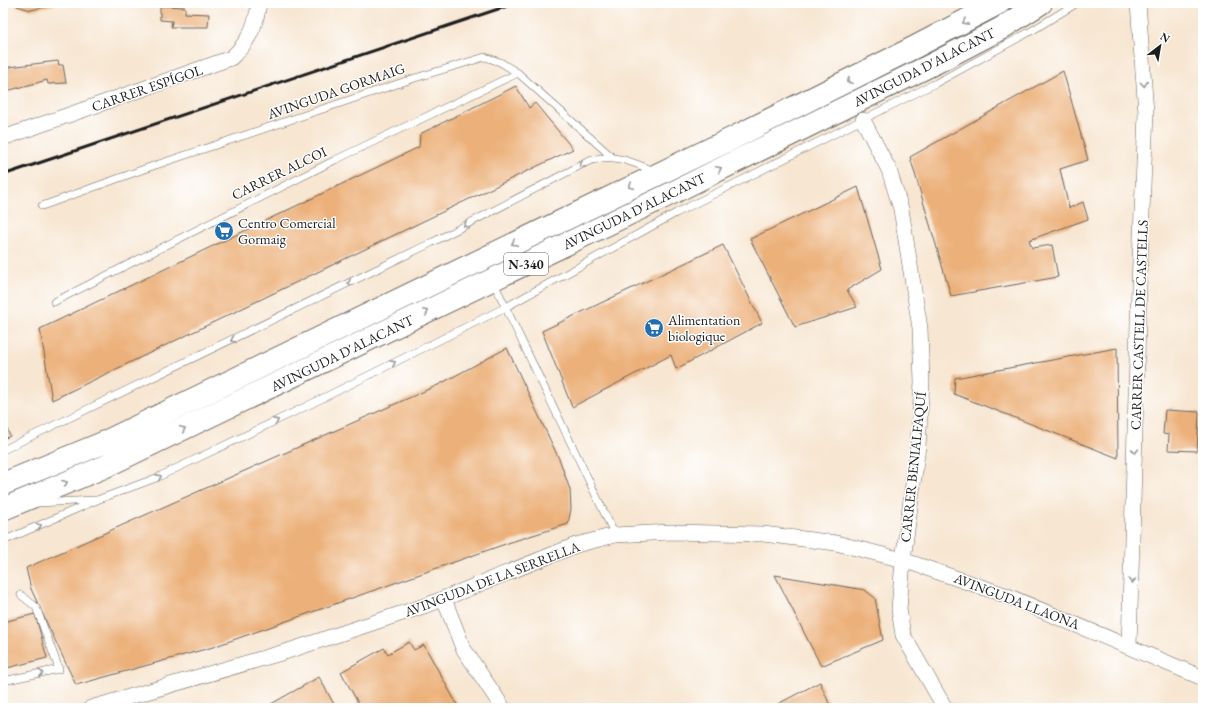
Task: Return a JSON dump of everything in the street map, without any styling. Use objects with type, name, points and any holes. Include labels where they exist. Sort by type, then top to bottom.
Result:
[{"type":"main road","name":"AVINGUDA D'ALACANT","points":[[3,484],[42,469],[162,414],[658,173],[732,139],[999,3]]},
{"type":"main road","name":"AVINGUDA D'ALACANT","points":[[10,506],[104,467],[493,280],[935,63],[1000,29],[1042,3]]},
{"type":"main road","points":[[3,473],[42,469]]},
{"type":"street","name":"CARRER ESPÍGOL","points":[[3,138],[226,60],[241,50],[249,39],[259,3]]},
{"type":"street","name":"CARRER CASTELL DE CASTELLS","points":[[1129,647],[1139,286],[1146,113],[1138,3]]},
{"type":"street","name":"CARRER BENIALFAQUÍ","points":[[862,120],[889,170],[901,209],[920,328],[922,382],[918,446],[903,560],[899,609],[900,623],[903,635],[944,708]]},
{"type":"street","name":"AVINGUDA DE LA SERRELLA","points":[[91,708],[288,651],[444,599],[576,545],[615,535],[670,532],[763,534],[836,543],[903,560]]},
{"type":"street","name":"AVINGUDA LLAONA","points":[[903,560],[976,584],[1203,678]]},
{"type":"street","points":[[444,599],[463,648],[503,708]]},
{"type":"lane","points":[[3,541],[97,500],[156,478],[311,404],[506,307],[676,213],[862,120],[1034,30],[1077,3]]},
{"type":"lane","name":"AVINGUDA GORMAIG","points":[[42,206],[147,168],[318,110],[485,57],[500,62],[518,73],[612,157]]},
{"type":"lane","name":"CARRER ALCOI","points":[[54,302],[320,167],[518,73]]},
{"type":"lane","points":[[3,450],[417,250],[587,162],[595,159],[612,157],[624,159],[658,173]]},
{"type":"lane","points":[[493,280],[615,535]]},
{"type":"lane","points":[[10,506],[97,500]]},
{"type":"lane","points":[[3,681],[59,669],[36,607],[21,595]]},
{"type":"building","points":[[16,3],[55,3],[55,5],[31,10],[17,6]]},
{"type":"building","points":[[160,6],[185,7],[185,13],[209,14],[208,27],[171,27],[172,21],[160,20]]},
{"type":"building","points":[[58,61],[59,65],[63,65],[66,83],[48,84],[47,80],[3,92],[3,77],[9,75],[9,67]]},
{"type":"building","points":[[1063,71],[1088,160],[1060,169],[1069,208],[1083,202],[1088,219],[1029,240],[1032,248],[1052,245],[1058,277],[951,296],[910,157]]},
{"type":"building","points":[[516,86],[529,108],[535,103],[573,149],[52,400],[40,329],[419,147],[420,134]]},
{"type":"building","points":[[858,187],[882,269],[847,290],[857,307],[795,327],[750,239]]},
{"type":"building","points":[[723,245],[762,323],[676,369],[671,355],[572,407],[542,331]]},
{"type":"building","points":[[507,348],[560,461],[570,490],[571,509],[568,524],[511,542],[213,647],[76,685],[31,589],[26,568],[438,385]]},
{"type":"building","points":[[1117,348],[1118,458],[954,394],[955,378]]},
{"type":"building","points":[[1165,410],[1199,412],[1197,451],[1168,450],[1169,435],[1163,434]]},
{"type":"building","points":[[3,419],[10,436],[3,439]]},
{"type":"building","points":[[775,575],[865,590],[875,598],[883,640],[821,666]]},
{"type":"building","points":[[35,614],[47,658],[3,669],[3,622]]},
{"type":"building","points":[[409,642],[414,650],[424,645],[459,708],[361,708],[341,672],[384,648],[388,654]]},
{"type":"building","points":[[319,677],[336,708],[264,708]]},
{"type":"building","points":[[820,682],[831,708],[770,708]]},
{"type":"railway","points":[[3,175],[516,3]]},
{"type":"place","name":"Centro Comercial Gormaig","points":[[224,231]]},
{"type":"place","name":"Alimentation biologique","points":[[654,328]]}]
